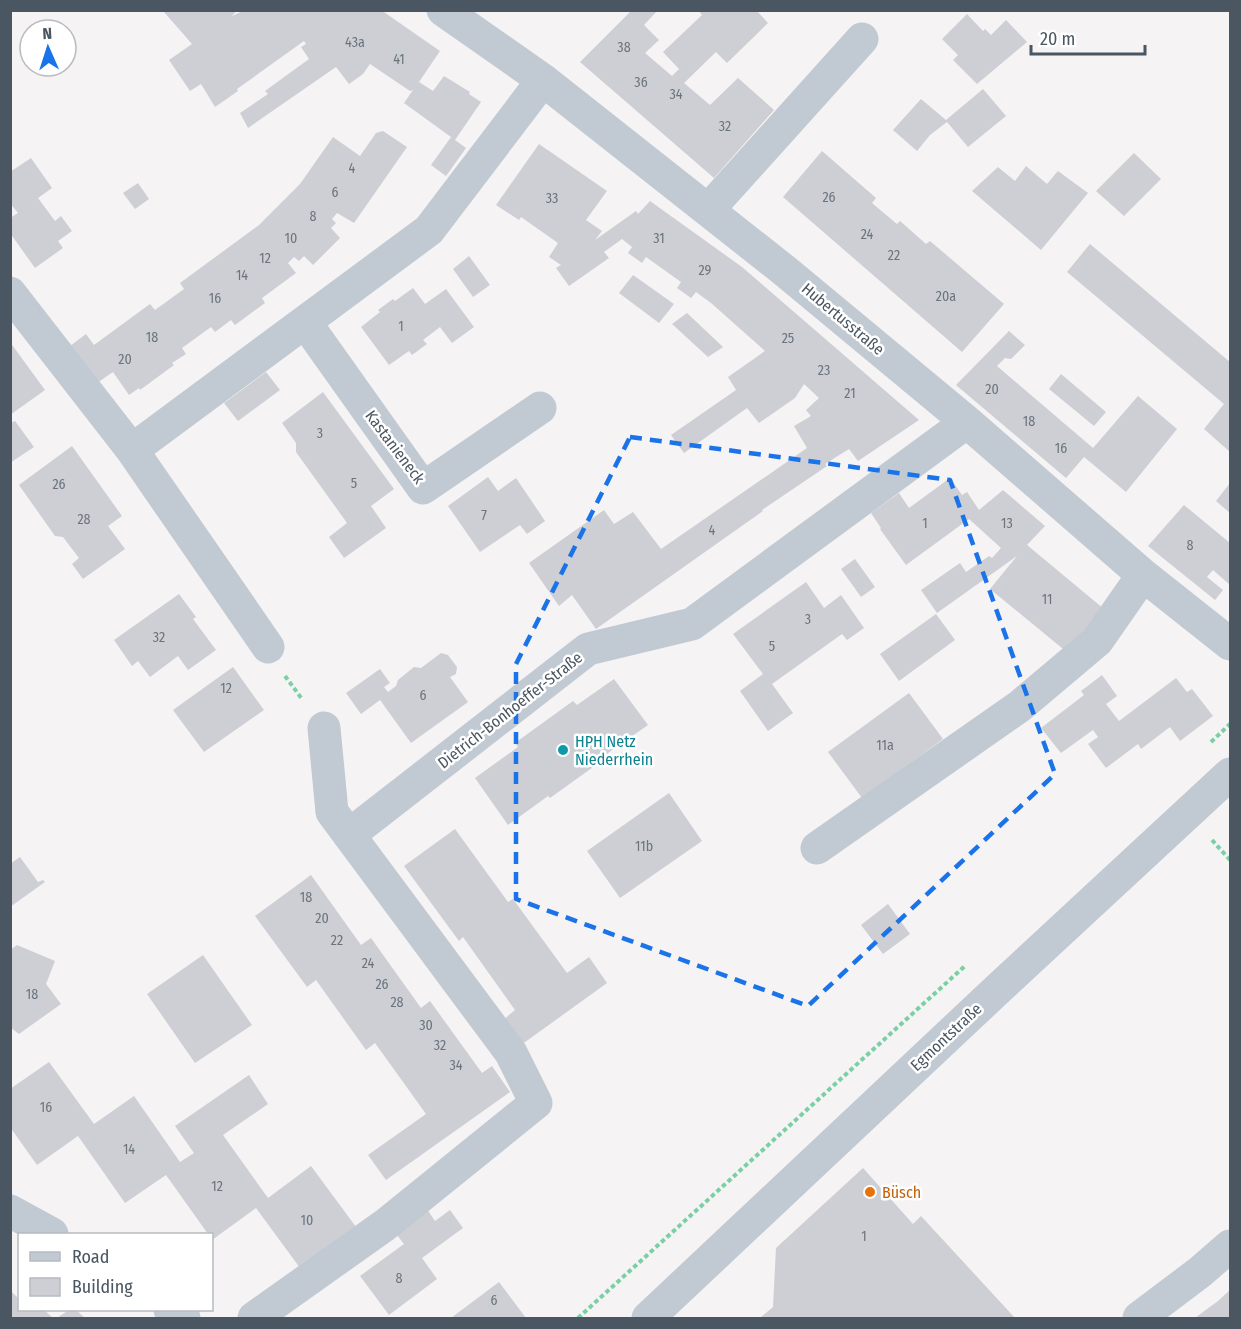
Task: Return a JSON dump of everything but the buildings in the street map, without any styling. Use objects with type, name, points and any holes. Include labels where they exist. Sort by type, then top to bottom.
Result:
[{"type":"street","name":"Hubertusstraße","points":[[443,10],[543,80],[785,270],[1143,575],[1230,644]]},
{"type":"street","points":[[708,210],[862,39]]},
{"type":"street","points":[[132,450],[429,231],[543,80]]},
{"type":"street","points":[[10,293],[132,450],[268,647]]},
{"type":"street","name":"Kastanieneck","points":[[305,322],[423,488],[540,408]]},
{"type":"street","name":"Dietrich-Bonhoeffer-Straße","points":[[349,835],[588,649],[692,624],[966,422]]},
{"type":"street","points":[[817,848],[1020,706],[1097,641],[1143,575]]},
{"type":"street","points":[[254,1318],[385,1225],[536,1103],[511,1053],[332,812],[324,728]]},
{"type":"street","name":"Egmontstraße","points":[[651,1313],[1230,774]]},
{"type":"street","points":[[10,1211],[50,1233]]},
{"type":"street","points":[[1139,1318],[1230,1246]]},
{"type":"path","points":[[268,647],[288,681],[324,728]]},
{"type":"path","points":[[1204,748],[1230,724]]},
{"type":"path","points":[[1212,839],[1230,860]]},
{"type":"path","points":[[578,1318],[966,965]]},
{"type":"highlighted area","points":[[630,437],[950,480],[1055,774],[808,1006],[516,899],[516,664]]},
{"type":"place","name":"HPH Netz Niederrhein","points":[[563,750]]},
{"type":"place","name":"Büsch","points":[[870,1192]]}]
